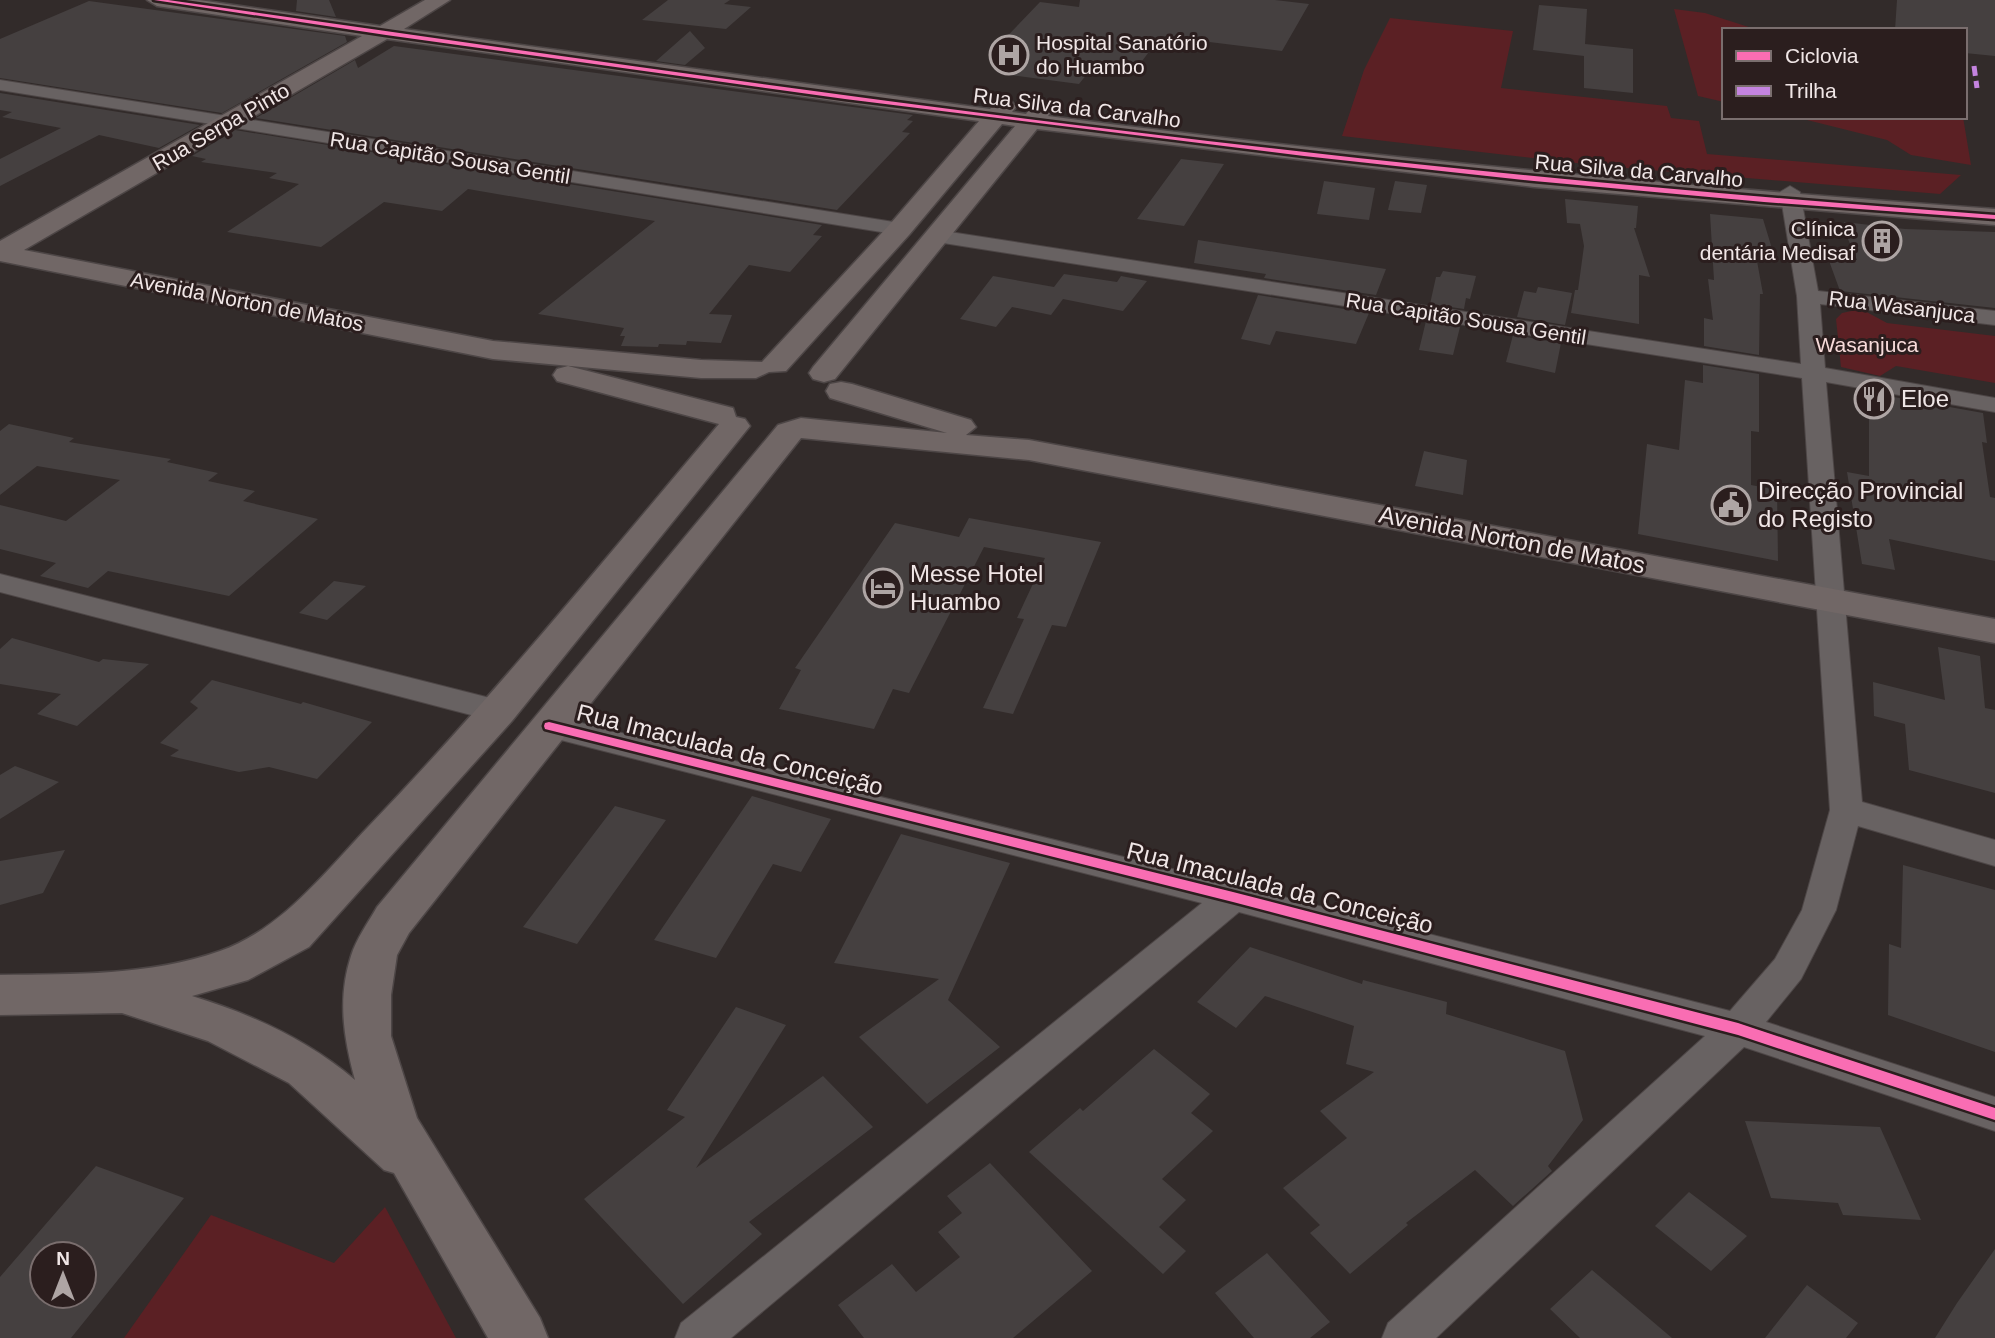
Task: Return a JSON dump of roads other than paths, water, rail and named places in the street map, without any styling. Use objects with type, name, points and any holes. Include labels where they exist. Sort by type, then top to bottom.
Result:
[{"type":"street","name":"Rua Silva da Carvalho","points":[[157,0],[263,10],[1000,112],[1428,164],[1995,217]]},
{"type":"street","name":"Rua Silva da Carvalho","points":[[223,0],[263,10]]},
{"type":"street","name":"Rua Serpa Pinto","points":[[0,253],[440,0]]},
{"type":"street","name":"Rua Capitão Sousa Gentil","points":[[0,85],[900,229]]},
{"type":"street","points":[[0,995],[122,993],[231,967],[293,934],[420,799],[498,711],[728,420],[716,402],[721,388],[735,377],[765,367],[900,229],[1000,112]]},
{"type":"street","points":[[520,1338],[394,1126],[367,1036],[367,995],[374,955],[393,920],[549,726],[795,430],[828,416],[836,408],[833,382],[937,236],[1036,116]]},
{"type":"street","name":"Rua Silva da Carvalho","points":[[1791,198],[1995,205]]},
{"type":"street","points":[[1404,1338],[1738,1029],[1788,969],[1819,910],[1846,810],[1808,296],[1791,198]]},
{"type":"street","name":"Rua Capitão Sousa Gentil","points":[[937,236],[1813,373],[1995,405]]},
{"type":"street","name":"Avenida Norton de Matos","points":[[0,253],[493,350],[701,369],[793,365],[833,382],[1029,450]]},
{"type":"street","name":"Rua Wasanjuca","points":[[1808,296],[1995,318]]},
{"type":"street","name":"Avenida Norton de Matos","points":[[493,350],[583,380],[728,420],[795,430],[1029,450],[1995,631]]},
{"type":"street","points":[[0,583],[498,711]]},
{"type":"street","name":"Rua Imaculada da Conceição","points":[[549,726],[1233,897],[1738,1029],[1995,1114]]},
{"type":"street","points":[[1846,810],[1995,853]]},
{"type":"street","points":[[696,1338],[1233,897]]},
{"type":"street","points":[[122,993],[224,1026],[306,1068],[414,1163]]},
{"type":"place","name":"Hospital Sanatório do Huambo","points":[[1009,55]]},
{"type":"place","name":"Clínica dentária Medisaf","points":[[1882,241]]},
{"type":"place","name":"Eloe","points":[[1874,399]]},
{"type":"place","name":"Direcção Provincial do Registo","points":[[1731,505]]},
{"type":"place","name":"Messe Hotel Huambo","points":[[883,588]]},
{"type":"park label","name":"Wasanjuca","points":[[1867,345]]}]
